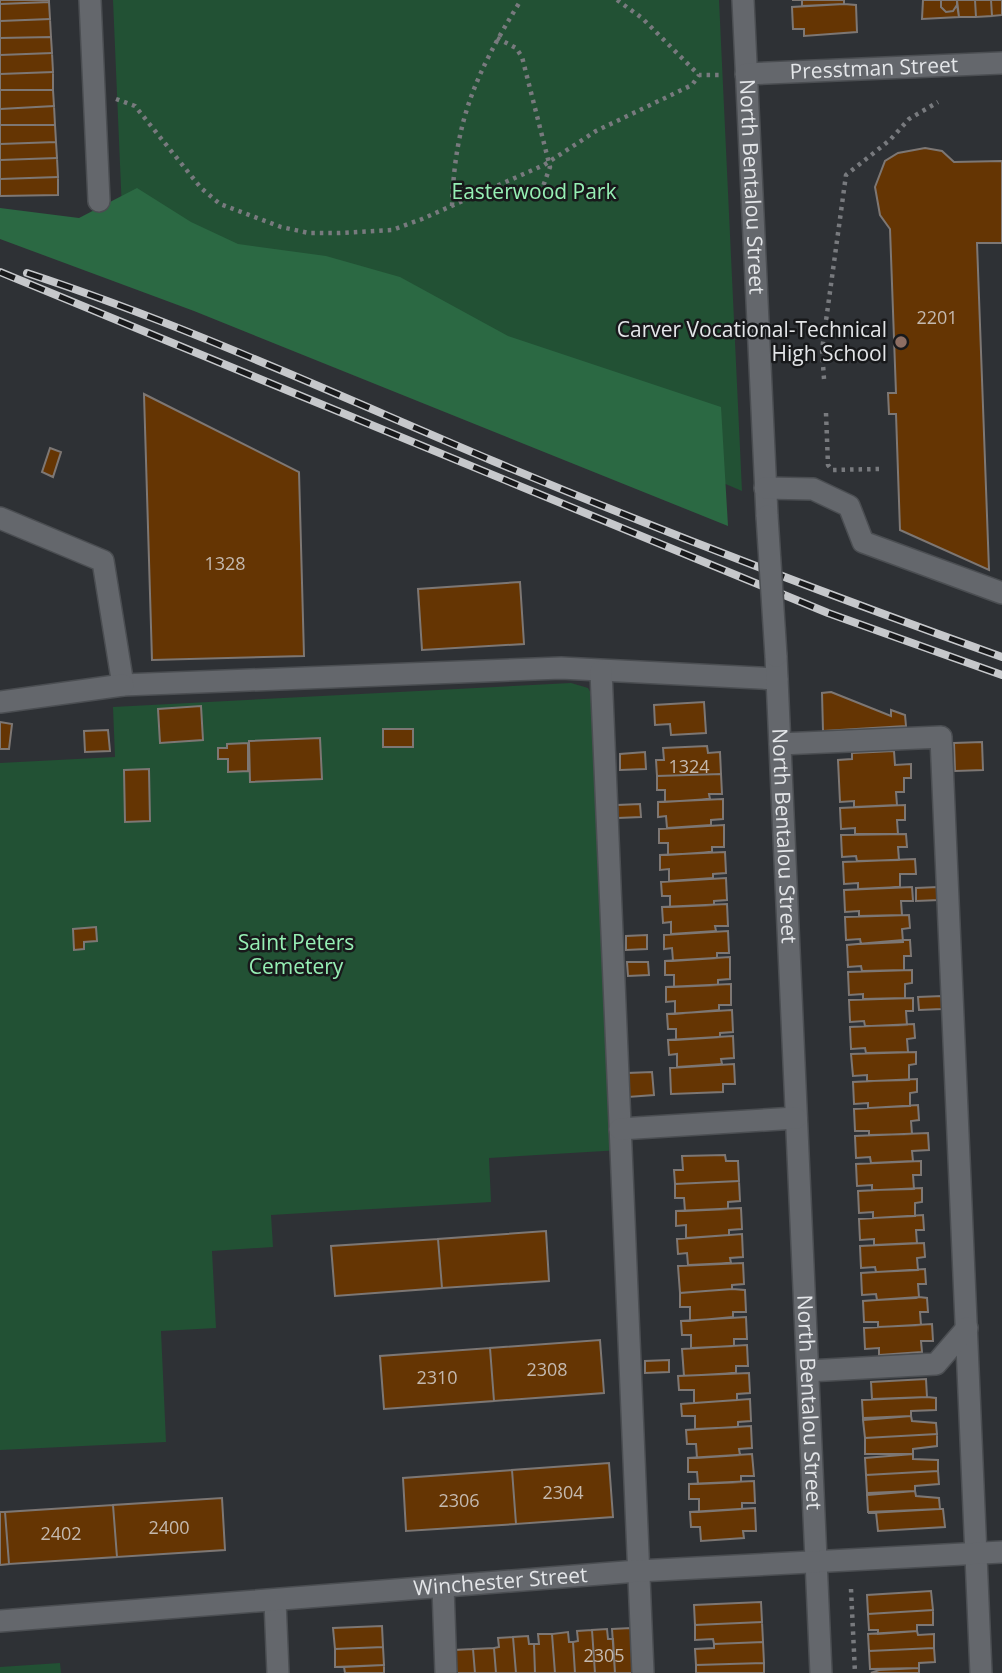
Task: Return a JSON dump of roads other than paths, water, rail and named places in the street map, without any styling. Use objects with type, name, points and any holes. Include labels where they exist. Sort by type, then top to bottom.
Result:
[{"type":"street","points":[[90,0],[99,201]]},
{"type":"street","name":"North Bentalou Street","points":[[743,0],[766,516],[776,656],[821,1673]]},
{"type":"street","name":"Presstman Street","points":[[747,74],[1002,62]]},
{"type":"street","points":[[765,488],[813,489],[849,506],[863,542],[1002,593]]},
{"type":"street","points":[[0,517],[103,561],[123,685]]},
{"type":"street","points":[[0,702],[123,685],[561,668],[777,679]]},
{"type":"street","points":[[601,671],[643,1673]]},
{"type":"street","points":[[780,744],[941,737],[981,1673]]},
{"type":"street","points":[[620,1129],[796,1118]]},
{"type":"street","points":[[808,1371],[936,1364],[967,1328]]},
{"type":"street","name":"Winchester Street","points":[[0,1621],[638,1570],[1002,1552]]},
{"type":"street","points":[[443,1587],[446,1673]]},
{"type":"street","points":[[275,1601],[278,1673]]},
{"type":"railway","points":[[0,272],[828,613],[1002,675]]},
{"type":"railway","points":[[27,273],[204,338],[493,461],[683,538],[1002,657]]},
{"type":"place","name":"Carver Vocational-Technical High School","points":[[901,342]]},
{"type":"park label","name":"Easterwood Park","points":[[534,192]]},
{"type":"park label","name":"Saint Peters Cemetery","points":[[296,955]]}]
